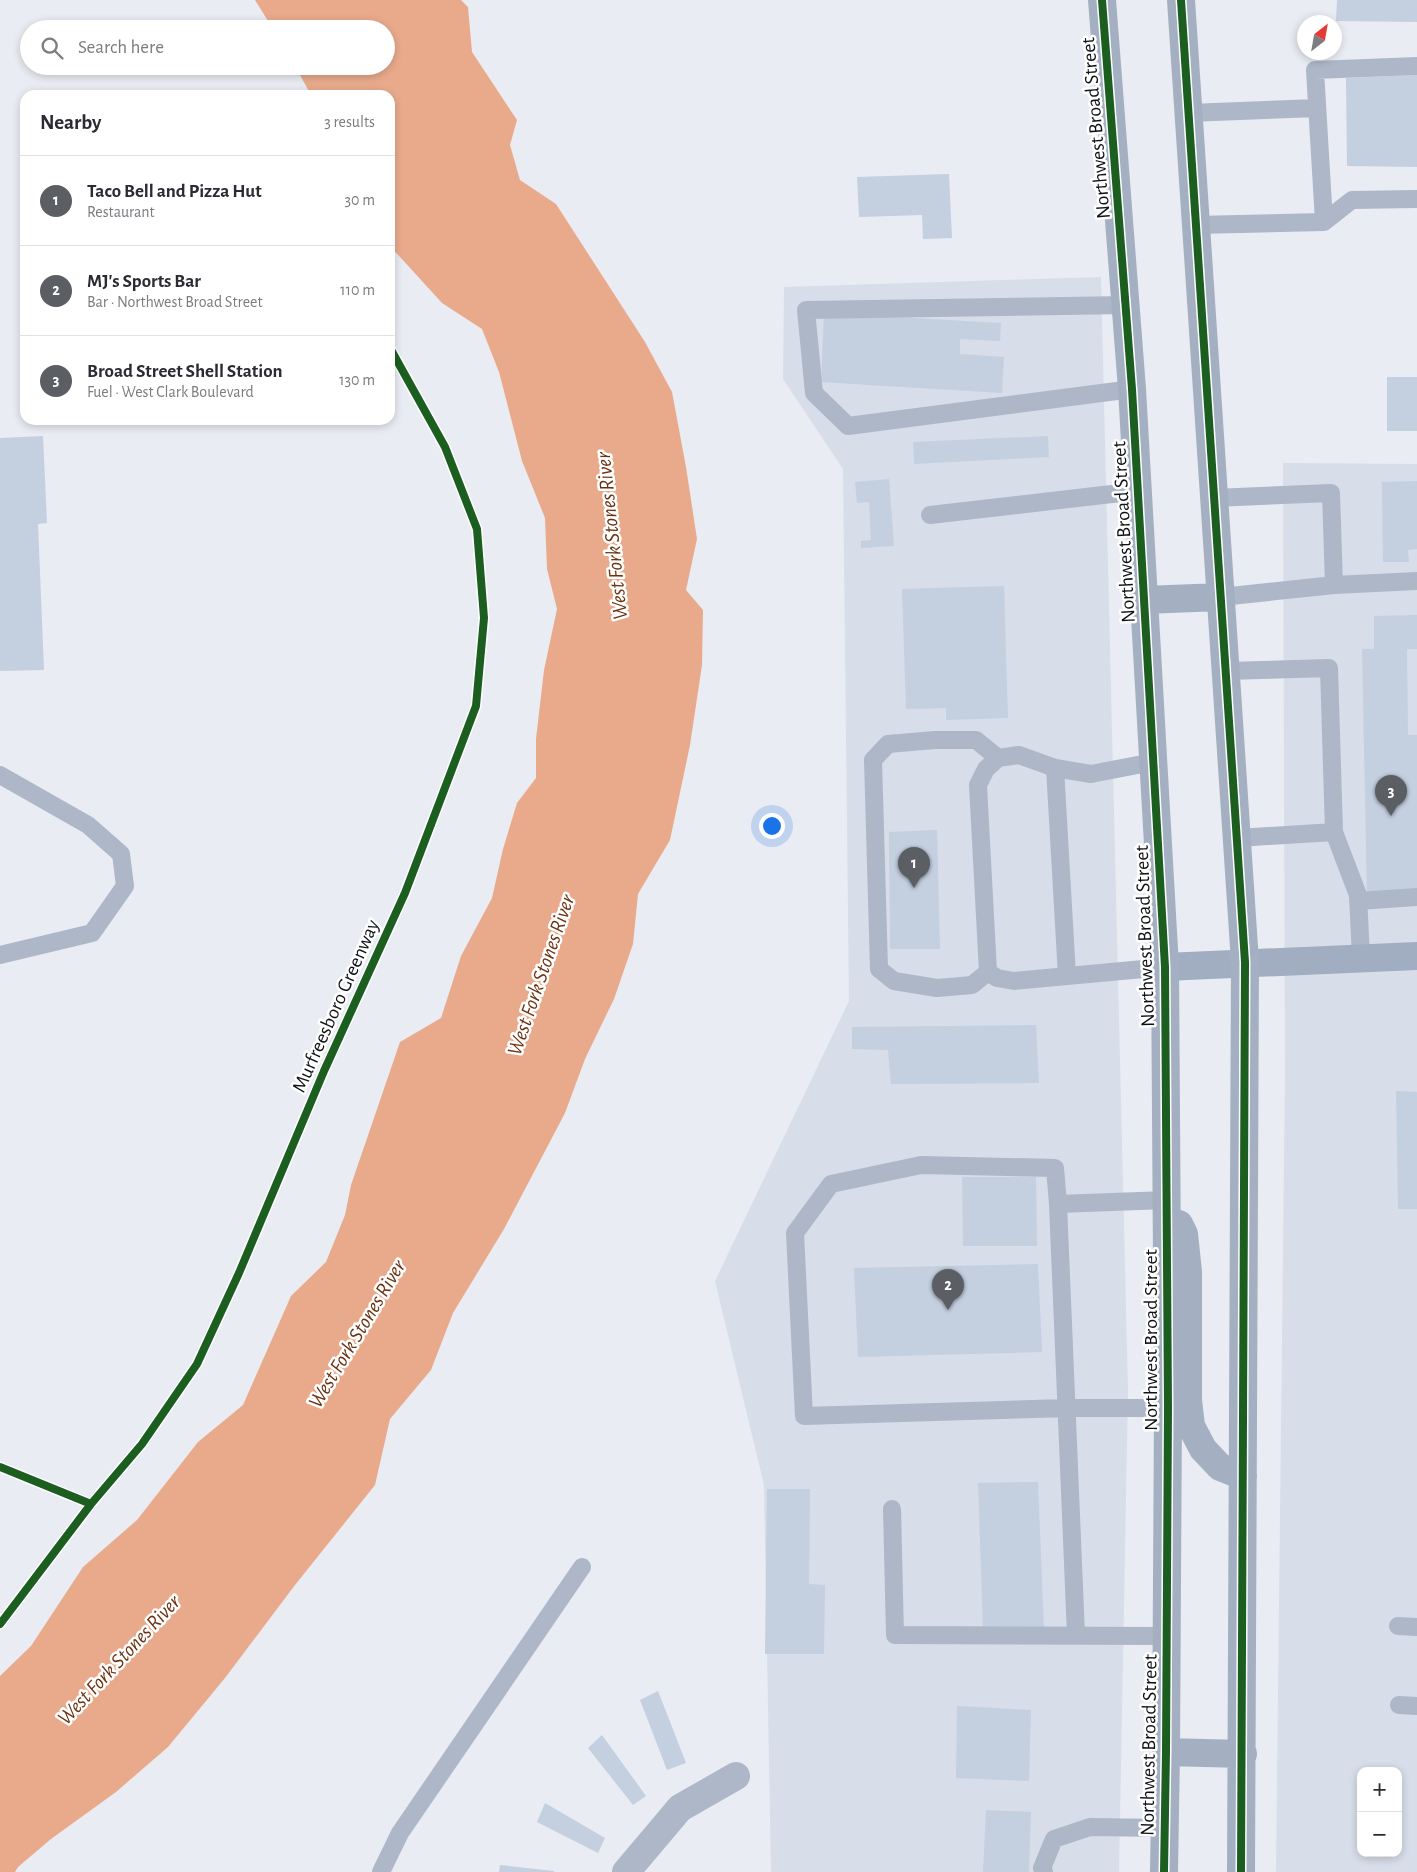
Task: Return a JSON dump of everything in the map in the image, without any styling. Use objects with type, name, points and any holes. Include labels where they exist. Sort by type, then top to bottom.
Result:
[{"type":"main road","name":"Northwest Broad Street","points":[[1102,0],[1132,389],[1165,967],[1168,1408],[1164,1872]]},
{"type":"main road","points":[[1181,0],[1245,962],[1242,1872]]},
{"type":"main road","points":[[1144,600],[1220,597]]},
{"type":"main road","points":[[1167,1200],[1184,1234],[1188,1272],[1188,1400],[1192,1426],[1203,1449],[1220,1467],[1243,1476]]},
{"type":"main road","points":[[1166,1752],[1243,1754]]},
{"type":"street","points":[[1165,967],[1245,962],[1417,956]]},
{"type":"street","points":[[626,1872],[680,1808],[736,1776]]},
{"type":"lane","points":[[1324,222],[1315,70],[1417,66]]},
{"type":"lane","points":[[1188,113],[1317,108]]},
{"type":"lane","points":[[1196,225],[1324,222],[1352,200],[1417,199]]},
{"type":"lane","points":[[1126,305],[806,310],[814,393],[848,426],[1132,389]]},
{"type":"lane","points":[[930,515],[1138,490]]},
{"type":"lane","points":[[1214,498],[1331,492],[1334,585]]},
{"type":"lane","points":[[1220,597],[1334,585],[1417,582]]},
{"type":"lane","points":[[1225,671],[1329,668],[1334,832],[1358,895],[1361,958]]},
{"type":"lane","points":[[988,972],[972,985],[937,988],[894,981],[878,969],[873,760],[888,744],[934,740],[976,740],[998,758]]},
{"type":"lane","points":[[988,972],[978,786],[986,769],[998,758],[1019,755],[1055,768],[1091,774],[1153,762]]},
{"type":"lane","points":[[1055,768],[1067,976]]},
{"type":"lane","points":[[0,775],[88,825],[121,854],[125,886],[92,933],[0,955]]},
{"type":"lane","points":[[1237,838],[1334,832]]},
{"type":"lane","points":[[1358,901],[1417,897]]},
{"type":"lane","points":[[988,972],[997,978],[1014,981],[1165,967]]},
{"type":"lane","points":[[1076,1635],[1067,1408],[1056,1168],[921,1165],[831,1184],[796,1233],[804,1416],[1067,1408],[1168,1408]]},
{"type":"lane","points":[[1058,1204],[1167,1200]]},
{"type":"lane","points":[[892,1509],[895,1635],[1167,1636]]},
{"type":"lane","points":[[381,1872],[400,1833],[582,1566]]},
{"type":"lane","points":[[1398,1626],[1417,1627]]},
{"type":"lane","points":[[1399,1705],[1417,1706]]},
{"type":"lane","points":[[1044,1872],[1042,1868],[1054,1839],[1090,1827],[1164,1828]]},
{"type":"shaded area","points":[[1101,277],[1128,1390],[1119,1872],[771,1872],[764,1485],[715,1281],[849,1001],[843,469],[783,379],[784,287]]},
{"type":"shaded area","points":[[1283,463],[1417,464],[1417,1872],[1276,1872],[1285,1074]]},
{"type":"water","name":"West Fork Stones River","points":[[255,0],[461,0],[468,7],[472,52],[517,120],[510,145],[520,180],[556,204],[645,342],[672,392],[697,539],[686,590],[703,610],[702,665],[690,745],[670,840],[638,894],[633,944],[614,999],[585,1059],[565,1113],[504,1229],[453,1313],[431,1370],[390,1419],[375,1485],[295,1585],[225,1678],[168,1747],[116,1792],[51,1839],[18,1867],[15,1872],[0,1872],[0,1676],[31,1646],[83,1567],[137,1520],[198,1442],[243,1405],[291,1296],[326,1262],[345,1215],[351,1185],[400,1042],[441,1018],[461,956],[492,898],[503,849],[517,803],[536,778],[536,739],[544,670],[557,609],[547,569],[545,518],[522,461],[499,372],[482,329],[442,303],[395,251],[395,90],[308,90],[300,75],[395,75],[395,20],[267,20]]},
{"type":"building","points":[[1337,0],[1417,0],[1417,22],[1342,21],[1342,15],[1336,15]]},
{"type":"building","points":[[1417,75],[1417,167],[1347,166],[1346,78]]},
{"type":"building","points":[[949,174],[952,238],[923,239],[922,215],[859,217],[857,177]]},
{"type":"building","points":[[824,313],[1001,323],[1000,341],[960,339],[960,354],[1004,357],[1002,393],[821,382]]},
{"type":"building","points":[[1387,377],[1417,377],[1417,431],[1387,431]]},
{"type":"building","points":[[43,436],[47,523],[38,524],[44,670],[0,671],[0,438]]},
{"type":"building","points":[[1048,436],[1049,457],[914,464],[913,442]]},
{"type":"building","points":[[889,479],[894,546],[861,548],[861,541],[871,540],[869,502],[857,503],[855,482]]},
{"type":"building","points":[[1417,481],[1417,549],[1408,550],[1409,562],[1383,562],[1382,482]]},
{"type":"building","points":[[1004,586],[1008,718],[946,720],[946,708],[906,709],[902,589]]},
{"type":"building","points":[[1417,615],[1417,649],[1407,649],[1408,735],[1417,735],[1417,897],[1367,897],[1362,649],[1374,649],[1374,616]]},
{"type":"building","points":[[937,830],[940,949],[890,949],[889,832]]},
{"type":"building","points":[[1036,1025],[1039,1083],[891,1084],[888,1050],[852,1049],[852,1027]]},
{"type":"building","points":[[1396,1091],[1417,1092],[1417,1209],[1398,1209]]},
{"type":"building","points":[[962,1177],[1036,1177],[1037,1246],[963,1246]]},
{"type":"building","points":[[1038,1264],[1042,1352],[858,1357],[854,1268]]},
{"type":"building","points":[[1038,1482],[1044,1630],[983,1629],[978,1483]]},
{"type":"building","points":[[767,1489],[810,1489],[809,1584],[825,1585],[824,1654],[765,1654]]},
{"type":"building","points":[[658,1691],[686,1763],[667,1770],[640,1700]]},
{"type":"building","points":[[957,1706],[1031,1710],[1029,1781],[956,1778]]},
{"type":"building","points":[[602,1735],[646,1796],[633,1805],[588,1748]]},
{"type":"building","points":[[545,1803],[605,1838],[598,1853],[537,1822]]},
{"type":"building","points":[[986,1810],[1031,1812],[1029,1872],[983,1872]]},
{"type":"building","points":[[500,1865],[554,1871],[554,1872],[499,1872]]},
{"type":"cycle path","points":[[1102,0],[1132,389],[1165,967],[1168,1408],[1164,1872]]},
{"type":"cycle path","points":[[1181,0],[1245,962],[1241,1872]]},
{"type":"cycle path","name":"Murfreesboro Greenway","points":[[0,1624],[91,1504],[142,1444],[197,1364],[239,1273],[324,1071],[405,893],[476,706],[484,618],[477,529],[445,447],[395,357]]},
{"type":"cycle path","points":[[0,1467],[91,1504]]},
{"type":"place","name":"Broad Street Shell Station","points":[[1391,816]]},
{"type":"place","name":"Taco Bell and Pizza Hut","points":[[914,888]]},
{"type":"place","name":"MJ's Sports Bar","points":[[948,1310]]}]
